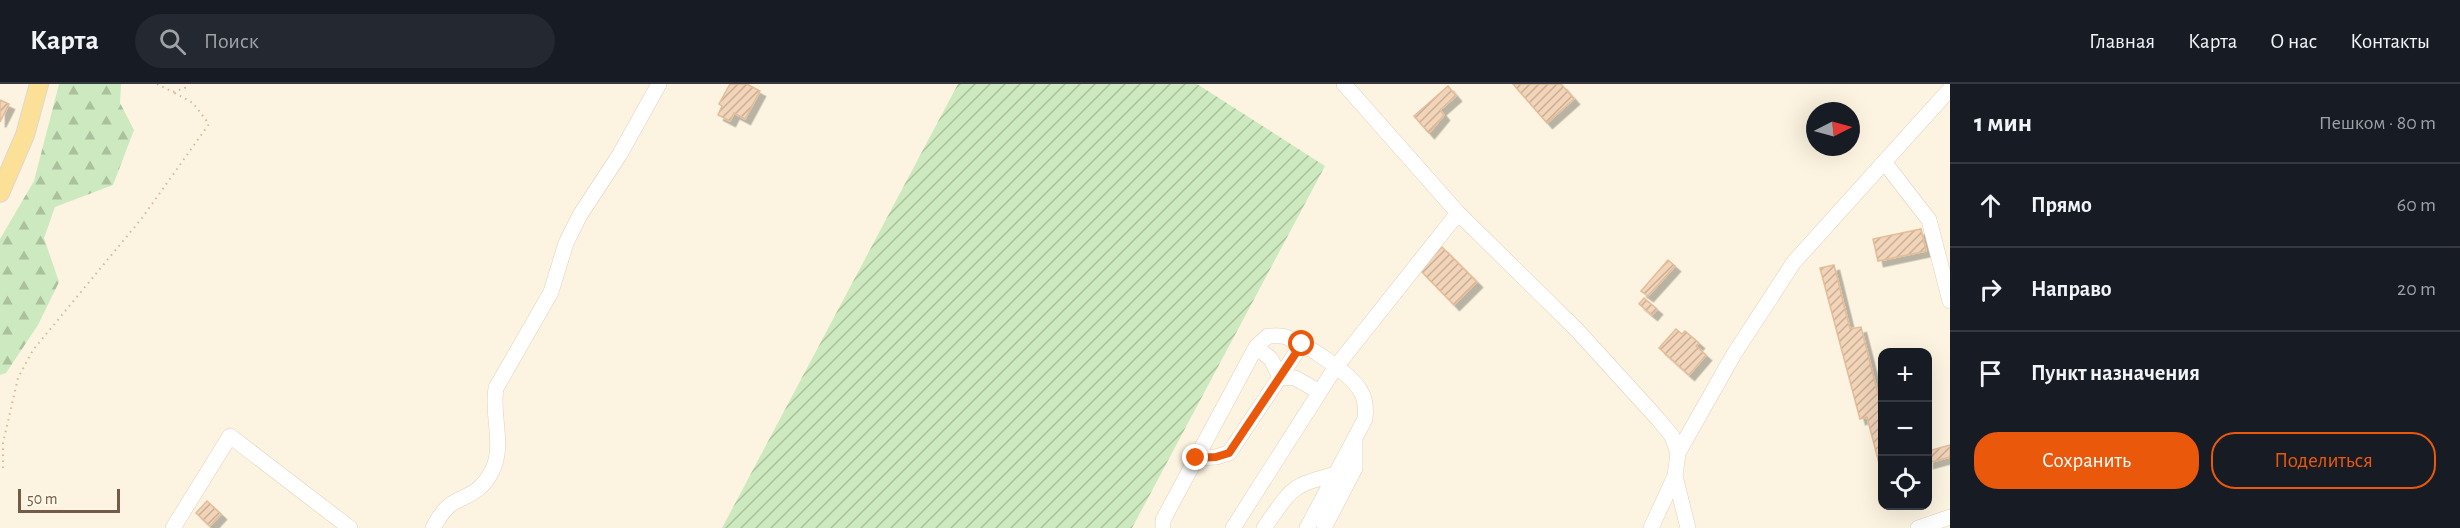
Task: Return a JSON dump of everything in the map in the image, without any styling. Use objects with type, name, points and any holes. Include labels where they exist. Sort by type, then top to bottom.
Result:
[{"type":"main road","points":[[0,193],[25,135],[39,84]]},
{"type":"street","points":[[433,528],[446,509],[453,503],[469,497],[493,470],[498,433],[493,405],[496,388],[551,292],[566,243],[579,215],[620,154],[659,84]]},
{"type":"street","points":[[1344,84],[1458,213],[1577,330],[1672,436],[1678,453]]},
{"type":"street","points":[[1651,528],[1675,476],[1678,453],[1734,354],[1794,262],[1886,163],[1950,89]]},
{"type":"street","points":[[1886,163],[1929,220],[1950,301]]},
{"type":"street","points":[[1233,528],[1335,368],[1458,213]]},
{"type":"street","points":[[1163,528],[1163,520],[1256,347],[1268,336],[1283,336],[1302,344],[1335,368],[1362,392],[1366,406],[1365,419],[1307,528]]},
{"type":"street","points":[[1196,458],[1216,457],[1229,453],[1302,344]]},
{"type":"street","points":[[1256,347],[1271,359],[1280,377]]},
{"type":"street","points":[[1280,377],[1295,378],[1320,392]]},
{"type":"street","points":[[173,528],[230,436],[350,528]]},
{"type":"street","points":[[1324,528],[1355,468],[1355,438]]},
{"type":"street","points":[[1264,528],[1292,490],[1304,482],[1337,474]]},
{"type":"street","points":[[1675,476],[1688,528]]},
{"type":"street","points":[[1918,528],[1950,517]]},
{"type":"path","points":[[3,468],[3,443],[18,378],[33,350],[142,218],[209,124],[193,103],[157,84]]},
{"type":"path","points":[[173,92],[185,88],[185,84]]},
{"type":"green space","points":[[59,84],[121,84],[120,103],[134,130],[113,185],[55,207],[44,238],[59,282],[38,325],[6,373],[0,375],[0,239],[34,181]]},
{"type":"green space","points":[[958,84],[1197,84],[1325,166],[1132,528],[722,528]]},
{"type":"building","points":[[730,84],[747,84],[760,91],[745,119],[734,113],[730,121],[718,115],[722,106],[719,104]]},
{"type":"building","points":[[1513,84],[1561,84],[1574,99],[1547,123]]},
{"type":"building","points":[[1448,86],[1456,96],[1440,110],[1444,115],[1429,133],[1414,116]]},
{"type":"building","points":[[0,100],[9,104],[0,122]]},
{"type":"building","points":[[1921,229],[1926,251],[1878,261],[1873,239]]},
{"type":"building","points":[[1442,247],[1477,282],[1454,305],[1420,270]]},
{"type":"building","points":[[1668,260],[1675,266],[1648,296],[1641,291]]},
{"type":"building","points":[[1834,265],[1850,329],[1861,327],[1878,394],[1878,460],[1867,417],[1860,419],[1820,268]]},
{"type":"building","points":[[1644,298],[1657,309],[1652,315],[1639,304]]},
{"type":"building","points":[[1676,329],[1682,334],[1685,331],[1699,343],[1696,346],[1706,355],[1689,375],[1659,348]]},
{"type":"building","points":[[1950,445],[1950,457],[1932,462],[1932,450]]},
{"type":"building","points":[[207,501],[221,514],[210,526],[196,513]]},
{"type":"route","points":[[1196,458],[1216,457],[1229,453],[1302,344]]}]
